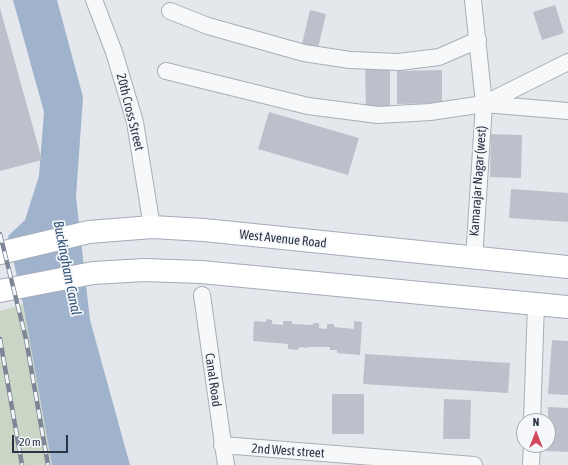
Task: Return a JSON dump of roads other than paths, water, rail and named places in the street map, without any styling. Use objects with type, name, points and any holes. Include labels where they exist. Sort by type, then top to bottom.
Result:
[{"type":"main road","name":"West Avenue Road","points":[[4,252],[89,232],[152,227],[204,230],[474,259],[568,267]]},
{"type":"main road","points":[[0,291],[93,273],[144,270],[201,272],[568,307]]},
{"type":"street","name":"20th Cross Street","points":[[94,0],[114,52],[135,122],[152,227]]},
{"type":"street","name":"Kamarajar Nagar (west)","points":[[473,0],[484,104],[474,259]]},
{"type":"street","points":[[170,11],[208,26],[304,53],[350,60],[399,62],[439,57],[478,40]]},
{"type":"street","points":[[484,104],[568,62]]},
{"type":"street","points":[[166,71],[308,106],[355,113],[378,115],[430,112],[484,104],[568,111]]},
{"type":"street","name":"Canal Road","points":[[202,295],[226,465]]},
{"type":"street","points":[[532,413],[536,304]]},
{"type":"street","name":"2nd West street","points":[[222,445],[474,465]]},
{"type":"street","points":[[531,465],[532,453]]},
{"type":"water","name":"Buckingham Canal","points":[[13,0],[57,0],[83,97],[76,197],[90,320],[130,465],[52,465],[23,304],[8,236],[25,220],[39,176],[44,112]]},
{"type":"railway","points":[[0,234],[26,339],[48,465]]},
{"type":"railway","points":[[0,339],[22,465]]}]
